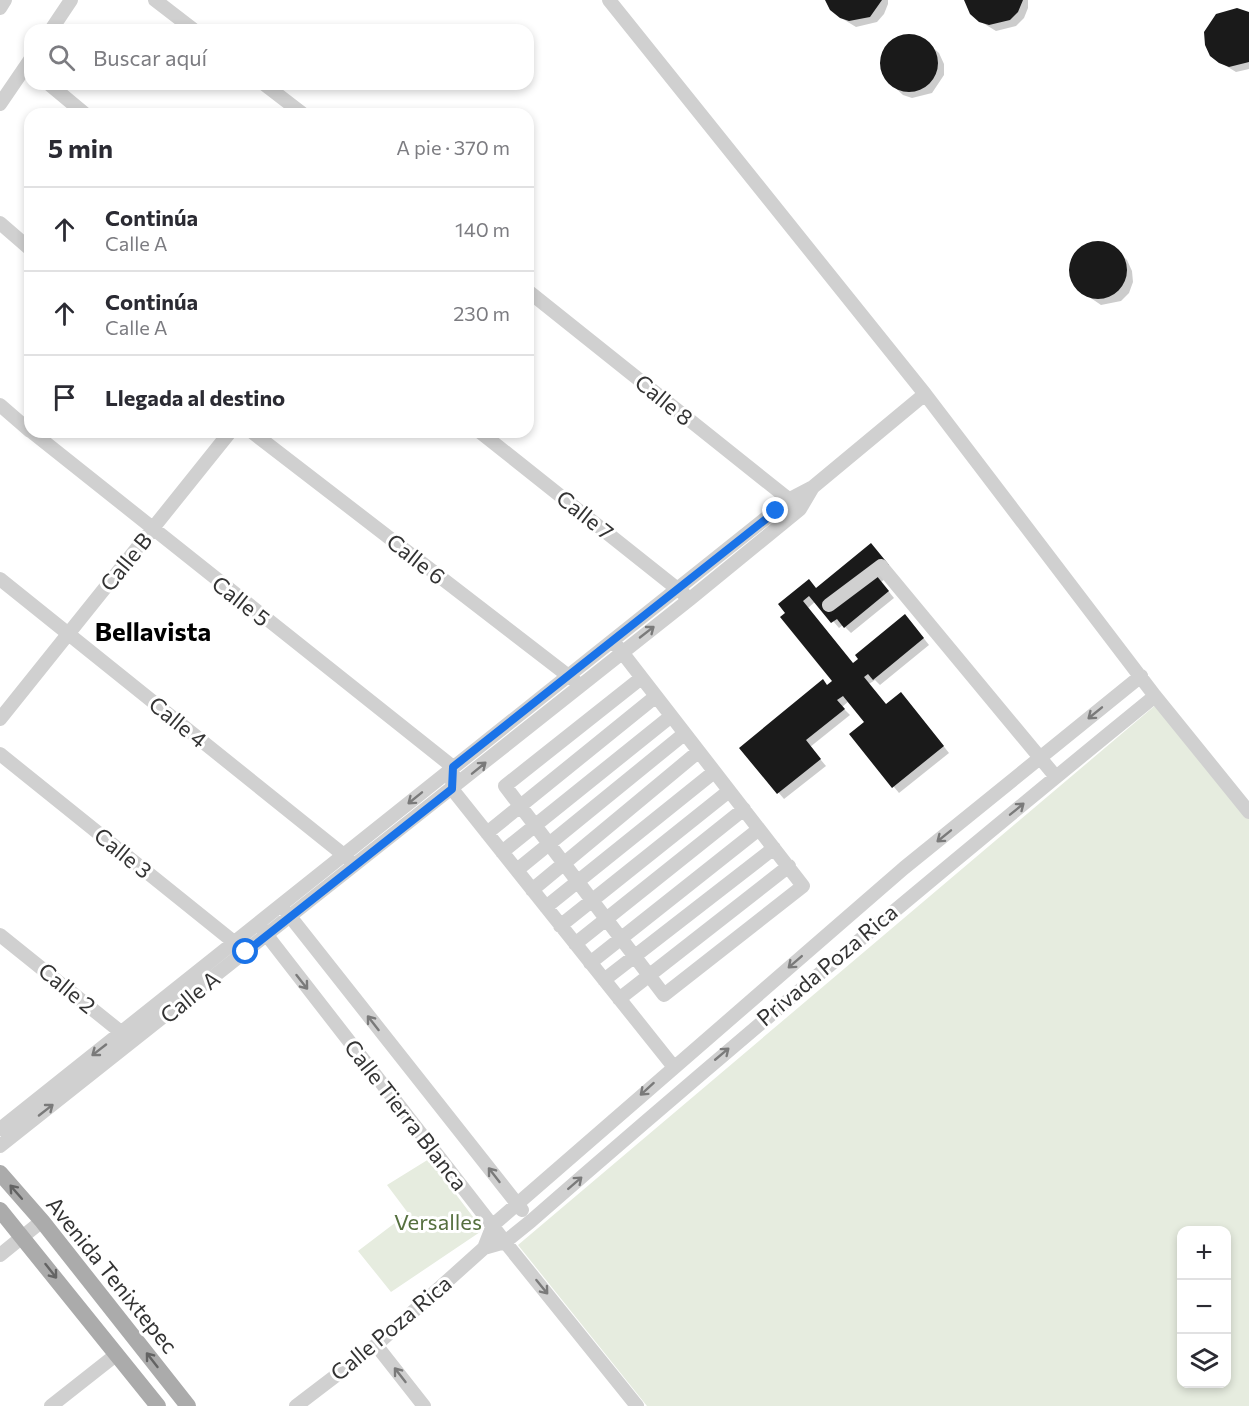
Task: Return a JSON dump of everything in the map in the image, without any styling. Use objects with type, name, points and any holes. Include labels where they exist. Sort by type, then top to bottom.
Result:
[{"type":"main road","name":"Avenida Tenixtepec","points":[[0,1173],[42,1221],[188,1406]]},
{"type":"main road","name":"Avenida Tenixtepec","points":[[0,1210],[158,1406]]},
{"type":"street","points":[[0,8],[5,0]]},
{"type":"street","points":[[55,24],[71,0]]},
{"type":"street","points":[[155,0],[186,24]]},
{"type":"street","points":[[609,0],[925,394],[1155,696],[1249,812]]},
{"type":"street","points":[[0,104],[24,69]]},
{"type":"street","points":[[56,90],[79,108]]},
{"type":"street","points":[[272,90],[295,108]]},
{"type":"street","points":[[0,223],[24,244]]},
{"type":"street","name":"Calle 8","points":[[534,296],[795,504]]},
{"type":"street","points":[[795,504],[813,486],[925,394]]},
{"type":"street","name":"Calle 5","points":[[0,405],[24,425]]},
{"type":"street","name":"Calle 5","points":[[40,438],[152,530],[453,767]]},
{"type":"street","name":"Calle B","points":[[0,719],[225,438]]},
{"type":"street","name":"Calle 6","points":[[260,438],[581,686]]},
{"type":"street","name":"Calle 7","points":[[488,438],[690,598]]},
{"type":"street","name":"Calle A","points":[[2,1123],[121,1032],[679,589],[795,504]]},
{"type":"street","name":"Calle A","points":[[0,1146],[622,653],[690,598],[795,504]]},
{"type":"street","points":[[829,605],[880,566],[1056,777]]},
{"type":"street","name":"Calle 4","points":[[0,579],[356,865]]},
{"type":"street","points":[[613,641],[803,885],[664,995],[505,786],[640,678]]},
{"type":"street","points":[[493,1225],[673,1066],[904,868],[1141,676]]},
{"type":"street","name":"Privada Poza Rica","points":[[506,1242],[728,1049],[1155,696]]},
{"type":"street","points":[[487,833],[655,697]]},
{"type":"street","points":[[502,852],[670,717]]},
{"type":"street","points":[[517,870],[684,734]]},
{"type":"street","points":[[532,890],[698,752]]},
{"type":"street","name":"Calle 3","points":[[0,754],[246,952]]},
{"type":"street","points":[[453,767],[452,789],[673,1066]]},
{"type":"street","points":[[546,908],[714,772]]},
{"type":"street","points":[[560,926],[729,791]]},
{"type":"street","points":[[575,944],[744,809]]},
{"type":"street","points":[[590,963],[759,829]]},
{"type":"street","points":[[604,980],[774,848]]},
{"type":"street","points":[[619,999],[789,866]]},
{"type":"street","name":"Calle Tierra Blanca","points":[[280,905],[531,1221]]},
{"type":"street","name":"Calle Tierra Blanca","points":[[258,923],[506,1242],[637,1406]]},
{"type":"street","name":"Calle 2","points":[[0,934],[134,1042]]},
{"type":"street","points":[[0,1255],[42,1221]]},
{"type":"street","name":"Calle Poza Rica","points":[[484,1248],[493,1225]]},
{"type":"street","name":"Calle Poza Rica","points":[[296,1406],[376,1345],[484,1248],[506,1242]]},
{"type":"street","points":[[376,1345],[424,1406]]},
{"type":"street","points":[[51,1406],[117,1354]]},
{"type":"green space","points":[[1158,703],[1249,819],[1249,1406],[647,1406],[518,1245]]},
{"type":"green space","name":"Versalles","points":[[429,1159],[483,1230],[391,1292],[358,1251],[408,1213],[387,1185]]},
{"type":"building","points":[[825,0],[882,0],[870,17],[849,21],[840,18],[830,10]]},
{"type":"building","points":[[964,0],[1023,0],[1018,12],[1010,20],[989,25],[979,22],[970,14]]},
{"type":"building","points":[[1237,8],[1249,12],[1249,62],[1229,67],[1210,56],[1205,45],[1204,32],[1216,14]]},
{"type":"building","points":[[903,34],[915,34],[930,42],[938,57],[938,69],[930,84],[915,92],[903,92],[888,84],[880,69],[880,57],[888,42]]},
{"type":"building","points":[[1092,241],[1104,241],[1119,249],[1127,264],[1127,276],[1119,291],[1104,299],[1092,299],[1077,291],[1069,276],[1069,264],[1077,249]]},
{"type":"building","points":[[871,543],[889,565],[876,575],[889,591],[844,628],[837,619],[831,623],[809,596],[803,601],[853,663],[858,659],[855,655],[905,614],[924,638],[873,680],[868,674],[864,677],[886,704],[901,692],[944,746],[892,788],[849,734],[864,722],[843,696],[837,700],[845,709],[806,740],[821,759],[777,794],[739,748],[823,679],[827,685],[832,681],[780,617],[785,613],[778,604],[809,579],[816,588]]},
{"type":"district","name":"Bellavista","points":[[153,632]]},
{"type":"route","points":[[246,952],[452,789],[453,767],[776,511]]}]
